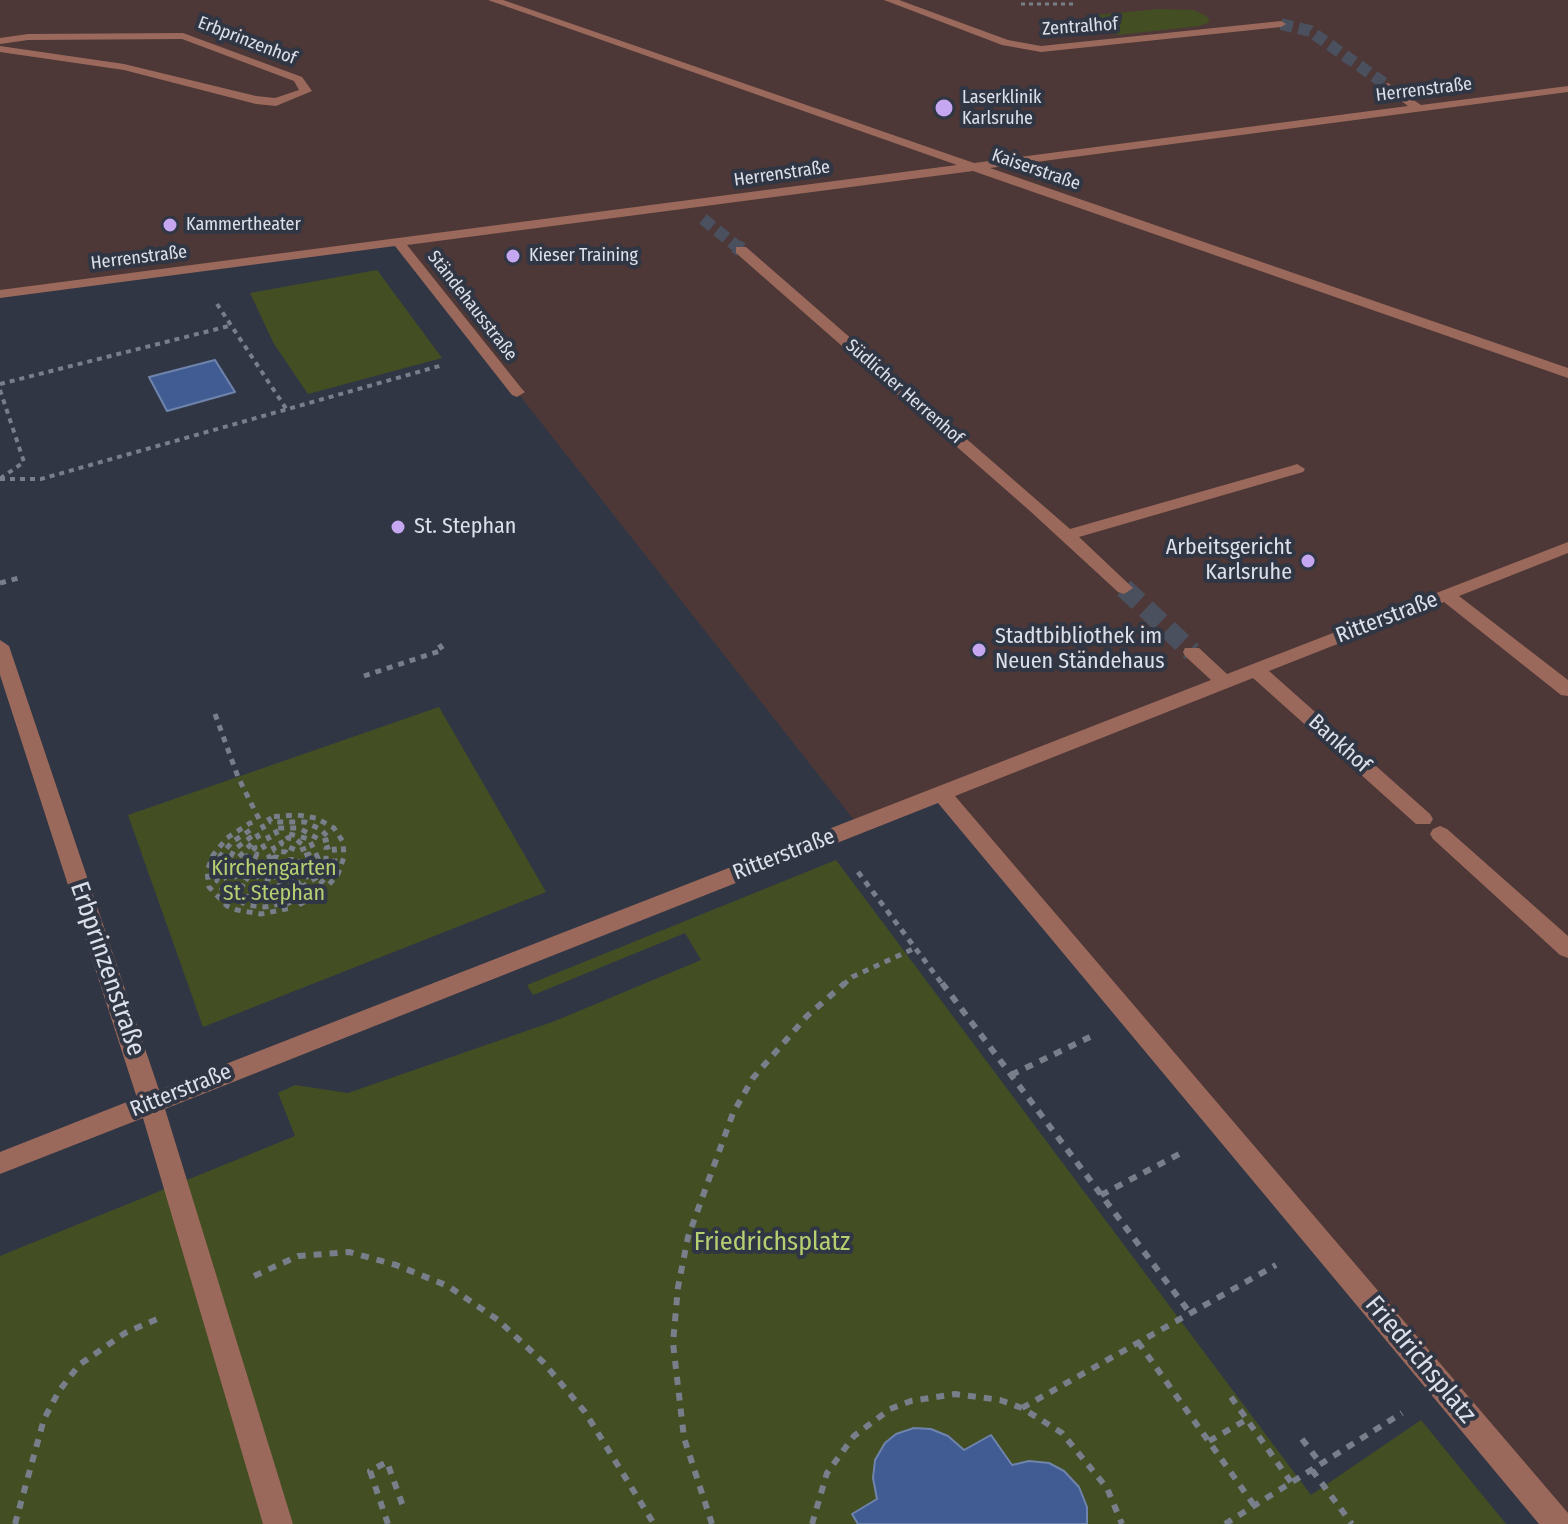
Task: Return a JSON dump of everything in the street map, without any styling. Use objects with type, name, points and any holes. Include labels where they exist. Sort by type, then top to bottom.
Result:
[{"type":"street","name":"Kaiserstraße","points":[[493,0],[1568,373]]},
{"type":"street","name":"Zentralhof","points":[[889,0],[1006,43],[1041,49],[1281,24]]},
{"type":"street","name":"Erbprinzenhof","points":[[0,41],[28,37],[183,36],[298,79],[306,91],[276,102],[256,100],[124,67],[0,49]]},
{"type":"street","points":[[1388,86],[1418,108]]},
{"type":"street","name":"Herrenstraße","points":[[0,294],[1568,89]]},
{"type":"street","points":[[688,204],[703,219]]},
{"type":"street","name":"Ständehausstraße","points":[[398,242],[517,392]]},
{"type":"street","name":"Südlicher Herrenhof","points":[[741,250],[1124,588]]},
{"type":"street","points":[[1066,535],[1297,469]]},
{"type":"street","name":"Ritterstraße","points":[[0,1163],[1568,547]]},
{"type":"street","points":[[1446,595],[1568,690]]},
{"type":"street","name":"Erbprinzenstraße","points":[[0,646],[151,1103],[278,1524]]},
{"type":"street","points":[[1192,652],[1225,682]]},
{"type":"street","name":"Bankhof","points":[[1255,669],[1423,819]]},
{"type":"street","name":"Friedrichsplatz","points":[[941,793],[1558,1524]]},
{"type":"street","points":[[1440,834],[1568,949]]},
{"type":"path","points":[[197,268],[229,326],[287,410]]},
{"type":"path","points":[[0,384],[229,326]]},
{"type":"path","points":[[0,479],[41,479],[486,353]]},
{"type":"path","points":[[0,390],[24,462],[0,479]]},
{"type":"path","points":[[0,583],[19,578]]},
{"type":"path","points":[[364,676],[443,650],[436,640]]},
{"type":"path","points":[[215,714],[238,777],[275,851],[286,852],[291,857],[291,864],[285,870],[288,875],[300,863],[301,857],[309,854],[307,866],[293,880],[275,887],[257,886],[246,878],[254,875],[277,879],[275,874],[261,870],[257,854],[251,867],[243,871],[245,858],[255,848],[253,842],[236,860],[234,873],[240,885],[257,893],[279,892],[298,884],[313,872],[317,852],[309,839],[286,833],[288,838],[297,840],[306,848],[298,851],[282,844],[274,828],[299,828],[322,841],[330,839],[320,829],[305,822],[271,822],[268,817],[297,815],[316,818],[334,828],[343,842],[344,857],[338,874],[327,887],[301,904],[299,899],[316,888],[329,874],[335,859],[334,845],[326,848],[326,861],[316,878],[287,896],[256,900],[238,893],[229,884],[220,887],[246,905],[265,907],[288,902],[291,908],[261,914],[237,910],[227,906],[209,887],[207,871],[213,855],[227,838],[250,823],[252,829],[232,842],[220,856],[217,881],[225,878],[227,863],[235,849],[256,833],[271,860]]},
{"type":"path","points":[[831,836],[1190,1313]]},
{"type":"path","points":[[712,1524],[684,1438],[673,1343],[683,1262],[704,1188],[733,1113],[753,1078],[807,1016],[852,977],[915,948]]},
{"type":"path","points":[[1011,1075],[1131,1018]]},
{"type":"path","points":[[1101,1195],[1226,1130]]},
{"type":"path","points":[[1022,1408],[1319,1241]]},
{"type":"path","points":[[15,1524],[44,1419],[59,1391],[79,1365],[125,1333],[298,1256],[349,1252],[396,1265],[448,1286],[498,1320],[543,1362],[585,1412],[654,1524]]},
{"type":"path","points":[[1138,1342],[1254,1505]]},
{"type":"path","points":[[1225,1524],[1443,1387]]},
{"type":"path","points":[[803,1524],[812,1521],[827,1473],[854,1436],[890,1409],[911,1401],[955,1394],[1000,1400],[1022,1408],[1062,1433],[1107,1488],[1122,1524]]},
{"type":"path","points":[[1231,1397],[1291,1482]]},
{"type":"path","points":[[1209,1441],[1246,1420]]},
{"type":"path","points":[[1302,1439],[1321,1464]]},
{"type":"path","points":[[388,1524],[370,1471],[387,1462],[404,1509]]},
{"type":"path","points":[[1312,1470],[1352,1524]]},
{"type":"shaded area","points":[[0,0],[1568,0],[1568,1524],[941,793],[858,825],[517,392],[487,345],[399,242],[0,294]]},
{"type":"green space","points":[[1159,9],[1193,10],[1207,16],[1210,22],[1200,26],[1117,35],[1095,15]]},
{"type":"green space","points":[[377,270],[442,358],[308,394],[274,344],[250,293]]},
{"type":"green space","name":"Kirchengarten St. Stephan","points":[[439,707],[546,892],[203,1027],[128,815]]},
{"type":"green space","name":"Friedrichsplatz","points":[[836,860],[1311,1495],[1421,1420],[1506,1524],[0,1524],[0,1256],[295,1136],[278,1093],[295,1085],[348,1093],[555,1021],[701,960],[685,933],[533,995],[527,985]]},
{"type":"water","points":[[215,360],[235,392],[167,411],[149,377]]},
{"type":"water","points":[[914,1428],[931,1429],[948,1436],[964,1450],[991,1435],[1012,1465],[1029,1461],[1049,1463],[1064,1471],[1079,1487],[1087,1507],[1087,1524],[858,1524],[852,1514],[877,1499],[873,1478],[875,1460],[885,1443],[896,1434]]},
{"type":"tunnel","points":[[1281,24],[1310,31],[1388,86]]},
{"type":"tunnel","points":[[703,219],[739,248]]},
{"type":"tunnel","points":[[736,246],[741,250]]},
{"type":"tunnel","points":[[1124,588],[1192,652]]},
{"type":"place","name":"Laserklinik Karlsruhe","points":[[944,108]]},
{"type":"place","name":"Kammertheater","points":[[170,225]]},
{"type":"place","name":"Kieser Training","points":[[513,256]]},
{"type":"place","name":"St. Stephan","points":[[398,527]]},
{"type":"place","name":"Arbeitsgericht Karlsruhe","points":[[1308,561]]},
{"type":"place","name":"Stadtbibliothek im Neuen Ständehaus","points":[[979,650]]}]
